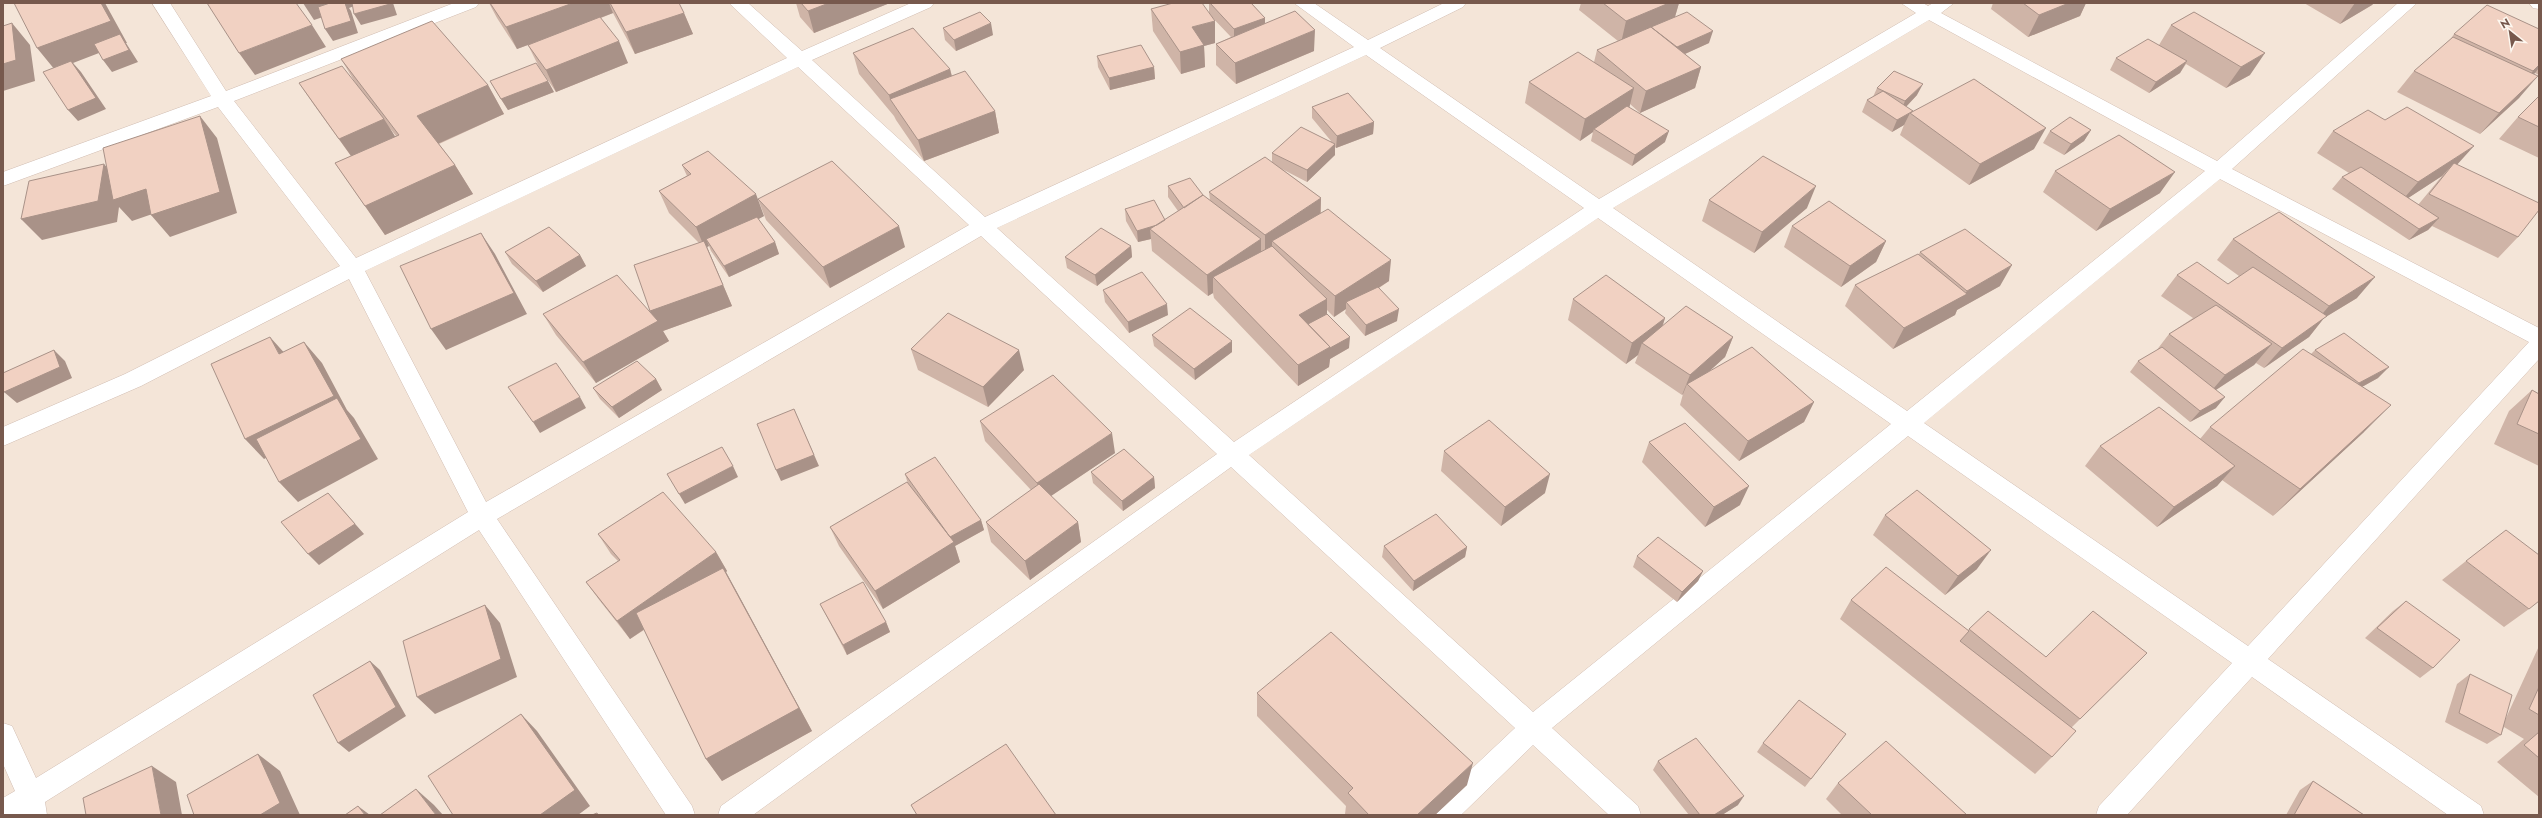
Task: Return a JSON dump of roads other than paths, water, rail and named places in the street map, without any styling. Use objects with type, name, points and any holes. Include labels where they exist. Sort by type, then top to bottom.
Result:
[{"type":"street","points":[[161,3],[222,99],[353,268],[482,516],[682,815]]},
{"type":"street","points":[[3,179],[222,99],[470,3]]},
{"type":"street","points":[[738,3],[1628,815]]},
{"type":"street","points":[[3,437],[133,380],[353,268],[800,59],[925,3]]},
{"type":"street","points":[[1303,3],[2471,815]]},
{"type":"street","points":[[3,813],[32,806],[482,516],[983,226],[1367,48],[1457,3]]},
{"type":"street","points":[[1442,815],[1533,728],[1909,424],[2218,170],[2408,3]]},
{"type":"street","points":[[731,815],[1233,454],[1598,208],[1928,6],[2218,170],[2539,338]]},
{"type":"street","points":[[2109,815],[2539,345]]},
{"type":"street","points":[[3,735],[32,806]]}]
